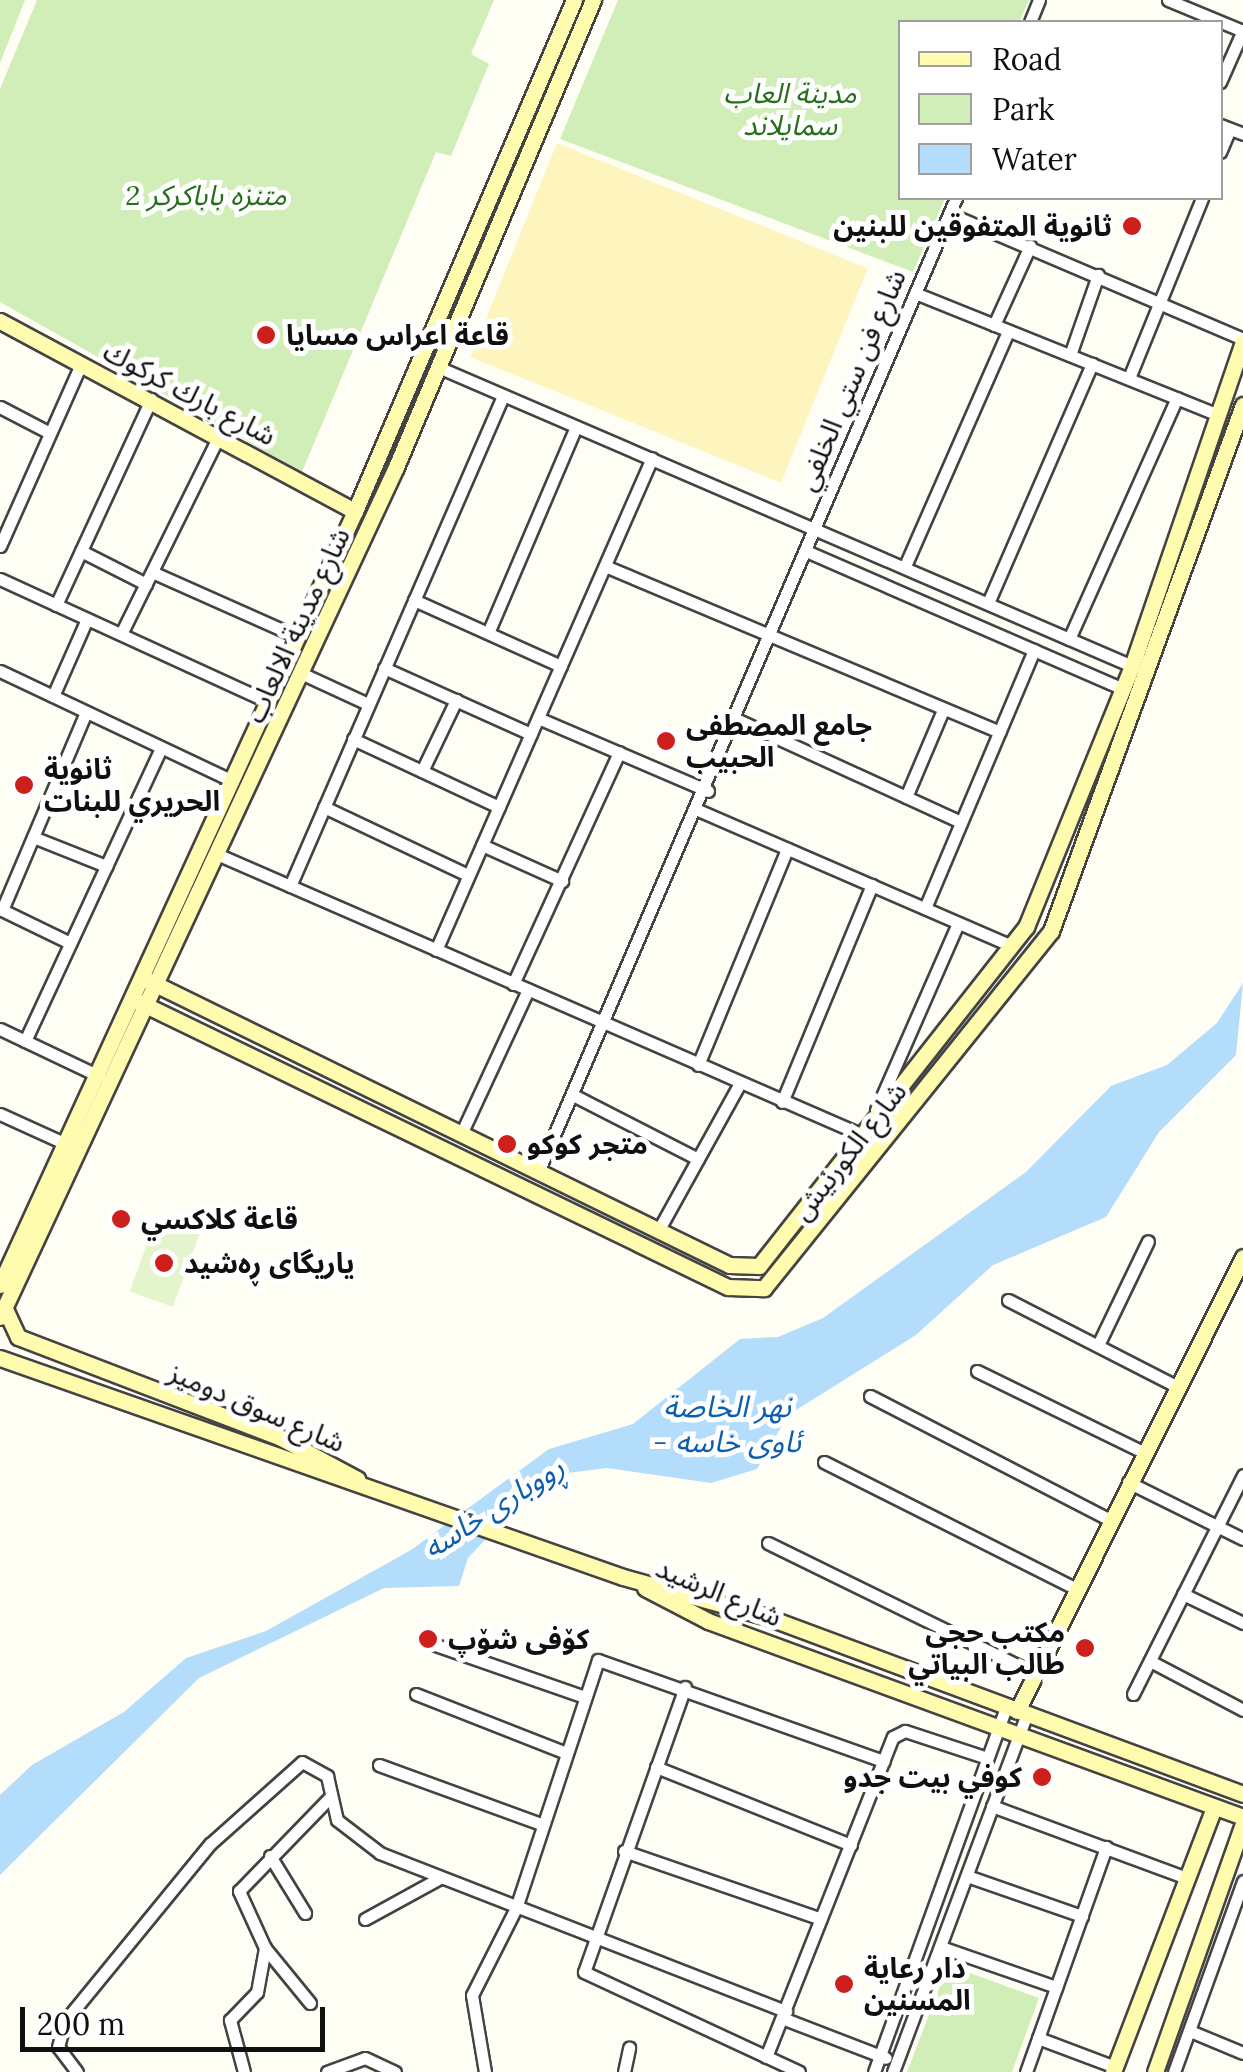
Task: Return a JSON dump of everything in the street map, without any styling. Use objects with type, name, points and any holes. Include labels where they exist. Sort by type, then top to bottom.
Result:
[{"type":"main road","name":"شارع مدينة الالعاب","points":[[151,982],[233,781],[356,511],[574,0]]},
{"type":"main road","name":"شارع مدينة الالعاب","points":[[0,1285],[100,1076],[219,855],[303,674],[593,0]]},
{"type":"main road","points":[[452,284],[470,290]]},
{"type":"main road","name":"شارع بارك كركوك","points":[[0,321],[356,511]]},
{"type":"main road","name":"شارع الكورنيش","points":[[151,982],[729,1265],[759,1266],[1012,946],[1054,858],[1132,666],[1243,340]]},
{"type":"main road","name":"شارع الكورنيش","points":[[141,1002],[728,1287],[764,1288],[1050,931],[1203,524],[1243,405]]},
{"type":"main road","points":[[1181,518],[1203,524]]},
{"type":"main road","points":[[324,580],[342,588]]},
{"type":"main road","points":[[1054,858],[1076,866]]},
{"type":"main road","name":"شارع مدينة الالعاب","points":[[3,1310],[141,1002]]},
{"type":"main road","points":[[381,1118],[392,1098]]},
{"type":"main road","points":[[1016,1710],[1176,1386],[1241,1268]]},
{"type":"main road","name":"شارع سوق دوميز","points":[[3,1310],[5,1325],[18,1337],[280,1438],[368,1486]]},
{"type":"main road","name":"شارع سوق دوميز","points":[[0,1358],[368,1486]]},
{"type":"main road","points":[[368,1486],[623,1577]]},
{"type":"main road","name":"شارع الرشيد","points":[[623,1577],[705,1596],[1243,1794]]},
{"type":"main road","name":"شارع الرشيد","points":[[623,1577],[708,1620],[1019,1734],[1242,1824]]},
{"type":"main road","points":[[1114,2070],[1212,1813]]},
{"type":"main road","points":[[1155,2072],[1242,1824]]},
{"type":"main road","points":[[1180,2004],[1196,2011]]},
{"type":"street","points":[[1168,0],[1218,20]]},
{"type":"street","points":[[1223,75],[1243,30]]},
{"type":"street","points":[[1225,127],[1243,134]]},
{"type":"street","name":"شارع فن ستي الخلفي","points":[[539,1170],[608,1026],[955,200]]},
{"type":"street","points":[[1129,378],[1201,200]]},
{"type":"street","points":[[950,214],[1098,274],[1243,340]]},
{"type":"street","points":[[994,325],[1030,246]]},
{"type":"street","points":[[1070,355],[1098,274]]},
{"type":"street","points":[[915,293],[1216,414]]},
{"type":"street","points":[[905,566],[1008,330]]},
{"type":"street","points":[[0,546],[82,364]]},
{"type":"street","points":[[988,603],[1092,364]]},
{"type":"street","points":[[438,367],[1132,666]]},
{"type":"street","points":[[290,886],[503,396]]},
{"type":"street","points":[[1070,638],[1177,398]]},
{"type":"street","points":[[56,605],[151,399]]},
{"type":"street","points":[[0,407],[50,433]]},
{"type":"street","points":[[488,634],[576,426]]},
{"type":"street","points":[[120,634],[218,436]]},
{"type":"street","points":[[436,950],[652,458]]},
{"type":"street","points":[[81,551],[298,637]]},
{"type":"street","points":[[806,551],[1123,689]]},
{"type":"street","points":[[605,566],[770,640],[999,732]]},
{"type":"street","points":[[0,579],[269,702]]},
{"type":"street","points":[[414,600],[560,666]]},
{"type":"street","points":[[53,696],[87,619]]},
{"type":"street","points":[[925,908],[1034,650]]},
{"type":"street","points":[[384,668],[531,734]]},
{"type":"street","points":[[0,671],[233,781]]},
{"type":"street","points":[[303,674],[368,704]]},
{"type":"street","points":[[422,771],[456,700]]},
{"type":"street","points":[[906,798],[943,710]]},
{"type":"street","points":[[70,943],[1,910],[86,712]]},
{"type":"street","points":[[538,718],[708,791]]},
{"type":"street","points":[[738,720],[961,822]]},
{"type":"street","points":[[353,739],[499,806]]},
{"type":"street","points":[[25,1041],[161,748]]},
{"type":"street","points":[[513,984],[619,752]]},
{"type":"street","points":[[324,807],[468,875]]},
{"type":"street","points":[[700,811],[1012,946]]},
{"type":"street","points":[[33,836],[106,866]]},
{"type":"street","points":[[482,845],[562,881]]},
{"type":"street","points":[[698,1064],[788,849]]},
{"type":"street","points":[[219,855],[864,1138],[958,923]]},
{"type":"street","points":[[782,1102],[872,886]]},
{"type":"street","points":[[462,1132],[528,990]]},
{"type":"street","points":[[0,1029],[100,1076]]},
{"type":"street","points":[[658,1231],[740,1083]]},
{"type":"street","points":[[575,1096],[698,1158]]},
{"type":"street","points":[[0,1114],[68,1145]]},
{"type":"street","points":[[1098,1346],[1148,1240]]},
{"type":"street","points":[[1008,1300],[1176,1386]]},
{"type":"street","points":[[976,1371],[1143,1452]]},
{"type":"street","points":[[870,1396],[1110,1520]]},
{"type":"street","points":[[824,1462],[1077,1589]]},
{"type":"street","points":[[1133,1694],[1243,1475]]},
{"type":"street","points":[[1128,1482],[1243,1540]]},
{"type":"street","points":[[768,1543],[1034,1674]]},
{"type":"street","points":[[1183,1594],[1243,1624]]},
{"type":"street","points":[[427,1642],[582,1696]]},
{"type":"street","points":[[485,2072],[472,1996],[516,1908],[592,1666],[607,1658],[884,1762]]},
{"type":"street","points":[[1150,1661],[1243,1710]]},
{"type":"street","points":[[686,1687],[583,1965],[588,1978],[800,2072]]},
{"type":"street","points":[[416,1694],[564,1752]]},
{"type":"street","points":[[874,2072],[998,1726],[1016,1710]]},
{"type":"street","points":[[77,2072],[58,2047],[65,2021],[210,1844],[295,1765],[326,1776],[337,1820],[363,1843],[516,1908],[594,1933],[880,2056],[895,2067],[1019,1734],[1016,1710]]},
{"type":"street","points":[[766,2057],[884,1762],[905,1731],[987,1758]]},
{"type":"street","points":[[379,1765],[541,1824]]},
{"type":"street","points":[[656,1767],[851,1845]]},
{"type":"street","points":[[310,2002],[265,1948],[239,1891],[331,1796]]},
{"type":"street","points":[[968,1811],[990,1812],[1106,1847],[1188,1878]]},
{"type":"street","points":[[1026,2072],[1106,1847]]},
{"type":"street","points":[[624,1851],[821,1919]]},
{"type":"street","points":[[270,1856],[305,1913]]},
{"type":"street","points":[[967,1876],[1082,1916]]},
{"type":"street","points":[[365,1919],[440,1878]]},
{"type":"street","points":[[1174,2072],[1243,1881]]},
{"type":"street","points":[[244,2072],[230,2020],[257,1992],[265,1948]]},
{"type":"street","points":[[941,1948],[1056,1987]]},
{"type":"street","points":[[1190,2031],[1243,2053]]},
{"type":"street","points":[[1038,2038],[1114,2070]]},
{"type":"street","points":[[624,2072],[629,2048]]},
{"type":"street","points":[[327,2072],[366,2058],[395,2072]]},
{"type":"green space","points":[[0,0],[25,0],[0,63]]},
{"type":"green space","name":"متنزه باباكركر 2","points":[[37,0],[494,0],[471,54],[489,64],[451,156],[436,152],[302,472],[0,302],[0,89]]},
{"type":"green space","name":"مدينة العاب سمايلاند","points":[[618,0],[1029,0],[1020,20],[898,20],[898,200],[944,200],[913,272],[560,139]]},
{"type":"green space","name":"یاریگای ڕەشید","points":[[156,1219],[199,1235],[173,1307],[130,1291]]},
{"type":"green space","points":[[948,1965],[1039,1998],[1012,2072],[907,2072]]},
{"type":"sand","points":[[557,143],[868,268],[781,483],[470,357]]},
{"type":"water","name":"نهر الخاصة - ئاوی خاسە","points":[[1243,983],[1236,1055],[1159,1132],[1106,1217],[993,1265],[916,1335],[788,1415],[757,1469],[711,1483],[607,1468],[567,1473],[513,1510],[468,1558],[459,1586],[384,1588],[199,1678],[0,1875],[0,1795],[32,1765],[124,1712],[186,1658],[266,1631],[411,1550],[549,1449],[633,1424],[740,1339],[778,1337],[823,1318],[1026,1172],[1111,1086],[1167,1065],[1217,1023]]},
{"type":"place","name":"ثانوية المتفوقين للبنين","points":[[1132,226]]},
{"type":"place","name":"قاعة اعراس مسايا","points":[[266,335]]},
{"type":"place","name":"جامع المصطفى الحبيب","points":[[666,741]]},
{"type":"place","name":"ثانوية الحريري للبنات","points":[[24,785]]},
{"type":"place","name":"متجر كوكو","points":[[507,1144]]},
{"type":"place","name":"قاعة كلاكسي","points":[[121,1219]]},
{"type":"place","name":"یاریگای ڕەشید","points":[[164,1263]]},
{"type":"place","name":"کۆفی شۆپ","points":[[428,1639]]},
{"type":"place","name":"مكتب حجي طالب البياتي","points":[[1085,1648]]},
{"type":"place","name":"كوفي بيت جدو","points":[[1042,1777]]},
{"type":"place","name":"دار رعاية المسنين","points":[[844,1984]]},
{"type":"water label","name":"ڕووباری خاسە","points":[[493,1507]]}]
